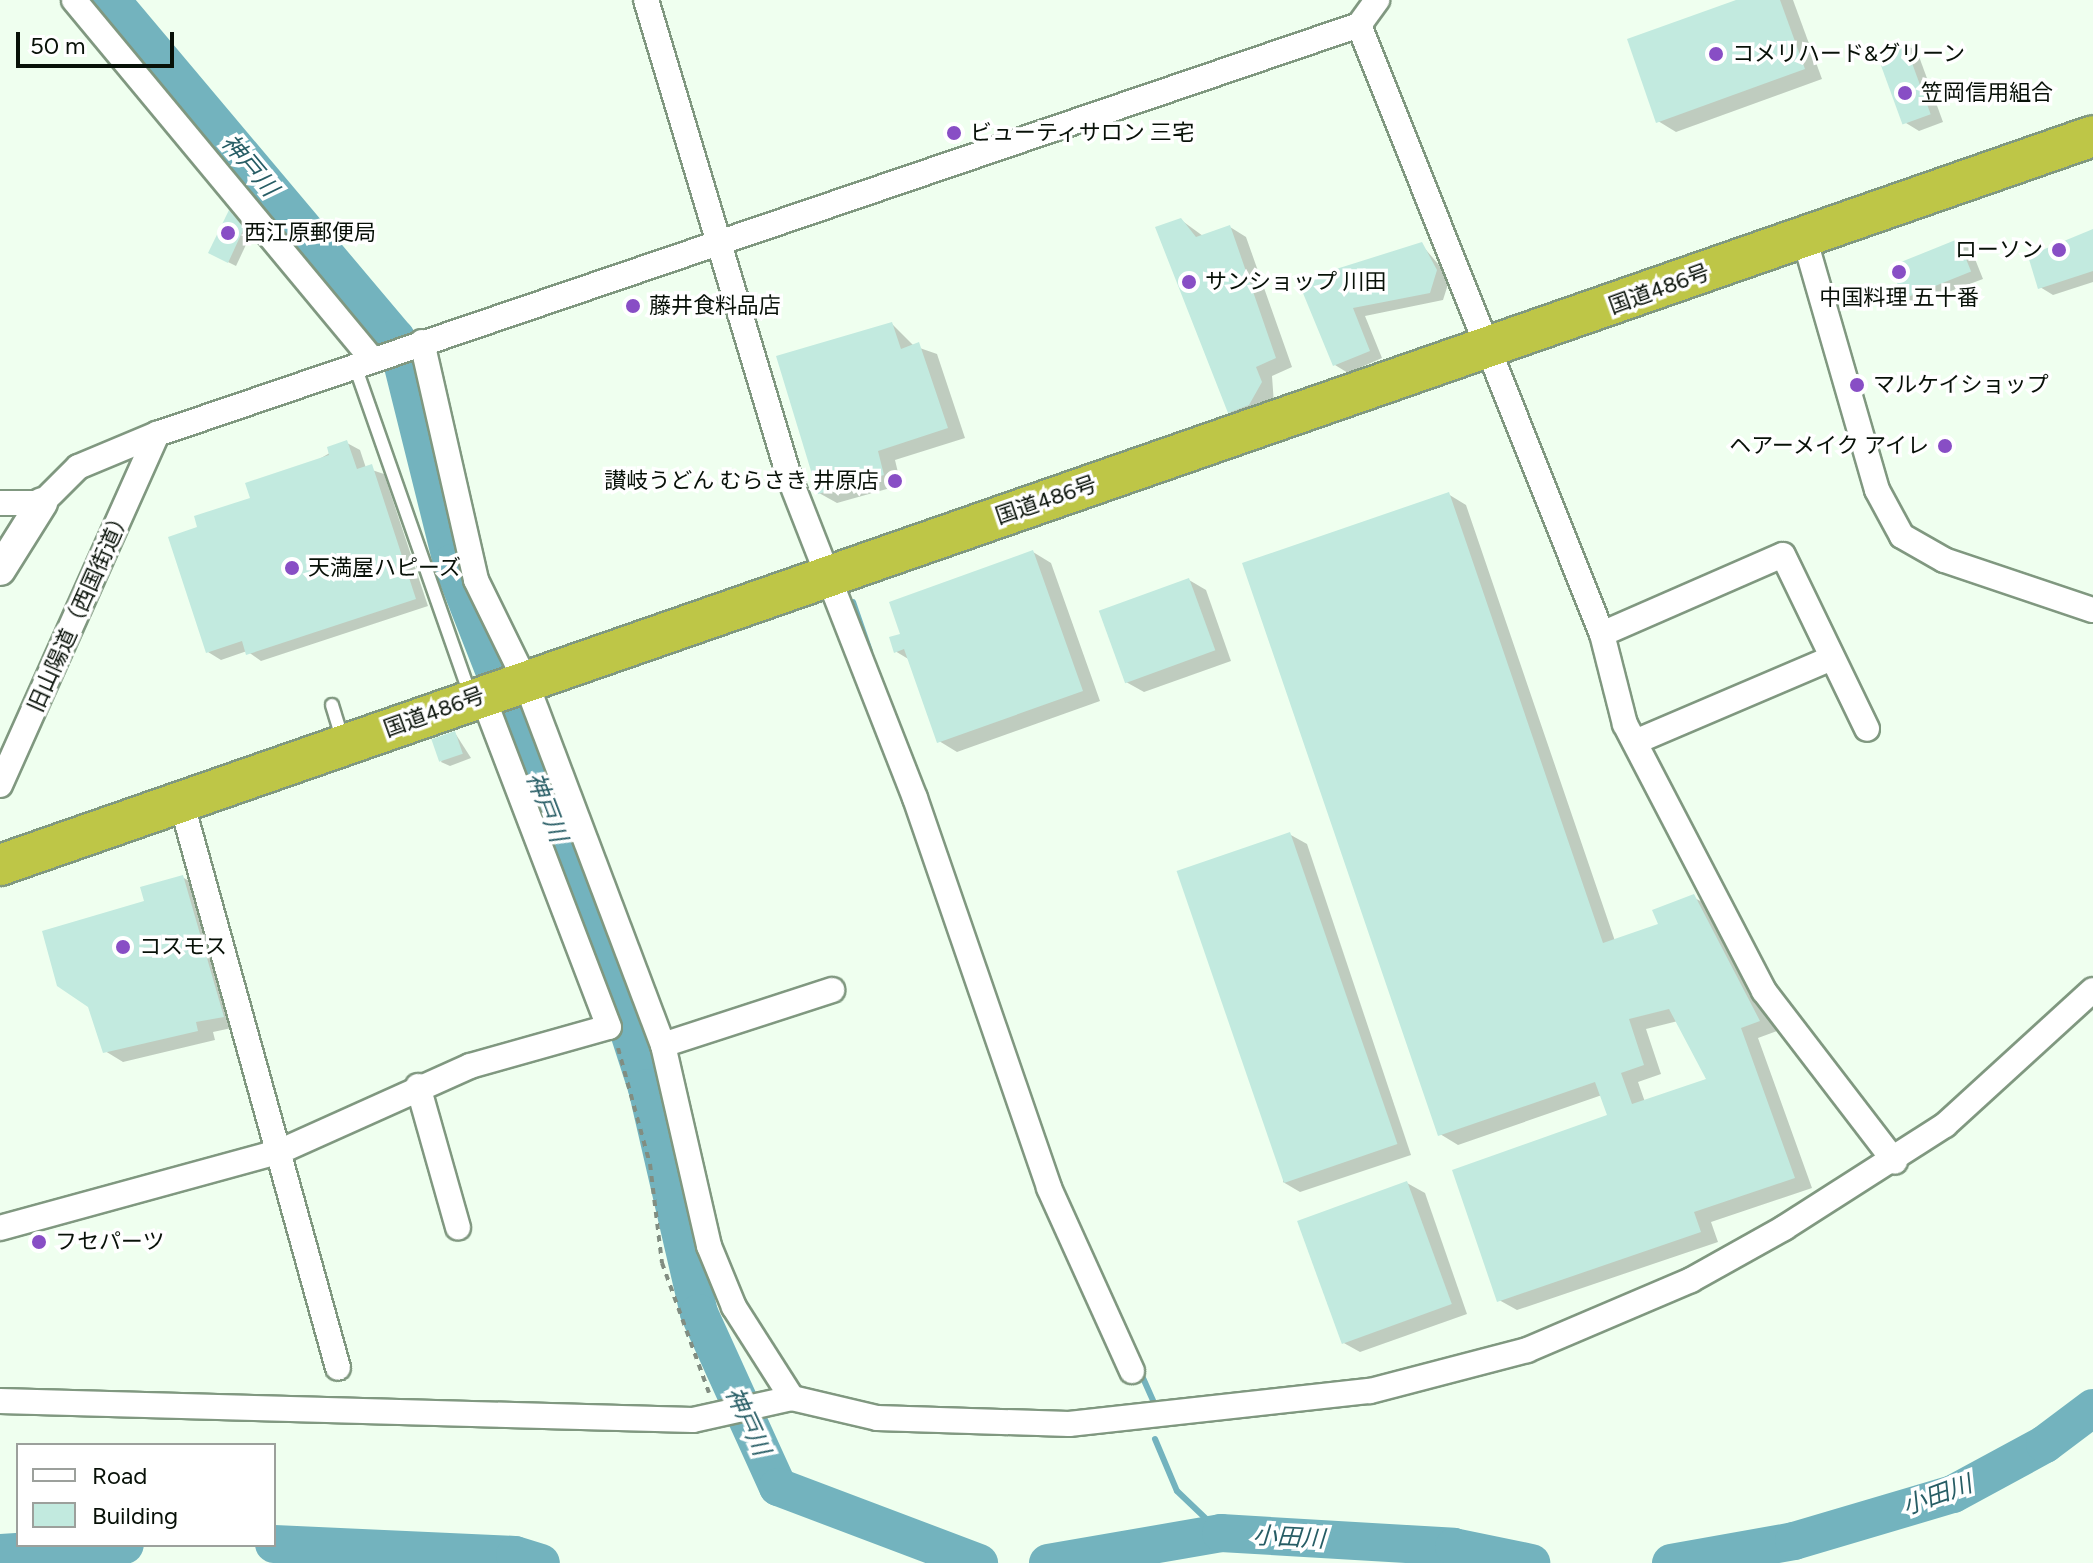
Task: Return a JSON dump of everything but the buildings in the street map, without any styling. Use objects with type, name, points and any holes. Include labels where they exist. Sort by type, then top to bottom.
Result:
[{"type":"highway","name":"国道486号","points":[[0,865],[829,574],[1489,349],[2093,136]]},
{"type":"street","points":[[74,0],[370,360]]},
{"type":"street","points":[[646,0],[721,240],[788,474],[829,574],[1049,1188],[1132,1371]]},
{"type":"street","points":[[0,570],[42,503],[78,467],[157,434],[1359,25],[1377,0]]},
{"type":"street","points":[[1359,25],[1602,634],[1635,742],[1764,991],[1895,1162]]},
{"type":"street","points":[[1804,237],[1877,490],[1902,536],[1944,560],[2093,610]]},
{"type":"street","points":[[0,1228],[281,1151],[418,1086],[609,1027],[496,690],[476,580],[418,343]]},
{"type":"street","name":"旧山陽道（西国街道）","points":[[0,785],[157,434]]},
{"type":"street","points":[[0,503],[42,503]]},
{"type":"street","points":[[1602,634],[1783,555],[1867,729]]},
{"type":"street","points":[[1635,742],[1832,658]]},
{"type":"street","points":[[496,690],[663,1045],[709,1246],[734,1307],[784,1400]]},
{"type":"street","points":[[181,801],[281,1151],[338,1368]]},
{"type":"street","points":[[663,1045],[832,990]]},
{"type":"street","points":[[0,1401],[718,1418],[784,1400],[877,1418],[1069,1424],[1252,1409],[1427,1380],[1527,1350],[1691,1280],[1895,1162],[2007,1074],[2093,990]]},
{"type":"street","points":[[418,1086],[458,1227]]},
{"type":"lane","points":[[370,360],[496,690]]},
{"type":"lane","points":[[332,705],[344,744]]},
{"type":"path","points":[[609,1027],[638,1107],[662,1263],[718,1418]]},
{"type":"waterway","name":"神戸川","points":[[111,0],[396,338],[452,563],[595,927],[647,1088],[699,1313],[778,1487],[979,1563]]},
{"type":"waterway","points":[[853,602],[870,651]]},
{"type":"waterway","points":[[1139,1369],[1153,1401]]},
{"type":"waterway","name":"小田川","points":[[1671,1563],[1794,1541],[1953,1494],[2045,1444],[2093,1408]]},
{"type":"waterway","points":[[1155,1439],[1177,1491],[1221,1533]]},
{"type":"waterway","name":"小田川","points":[[1048,1563],[1221,1533],[1454,1547],[1531,1563]]},
{"type":"waterway","name":"小田川","points":[[276,1544],[515,1555],[541,1563]]},
{"type":"waterway","name":"小田川","points":[[0,1553],[94,1547]]},
{"type":"waterway","points":[[1435,1563],[1454,1547]]},
{"type":"place","name":"コメリハード&グリーン","points":[[1716,54]]},
{"type":"place","name":"笠岡信用組合","points":[[1905,93]]},
{"type":"place","name":"ビューティサロン 三宅","points":[[954,133]]},
{"type":"place","name":"西江原郵便局","points":[[228,233]]},
{"type":"place","name":"ローソン","points":[[2059,250]]},
{"type":"place","name":"中国料理 五十番","points":[[1899,272]]},
{"type":"place","name":"サンショップ 川田","points":[[1189,282]]},
{"type":"place","name":"藤井食料品店","points":[[633,306]]},
{"type":"place","name":"マルケイショップ","points":[[1857,385]]},
{"type":"place","name":"ヘアーメイク アイレ","points":[[1945,446]]},
{"type":"place","name":"讃岐うどん むらさき 井原店","points":[[895,481]]},
{"type":"place","name":"天満屋ハピーズ","points":[[292,568]]},
{"type":"place","name":"コスモス","points":[[123,947]]},
{"type":"place","name":"フセパーツ","points":[[39,1242]]}]
